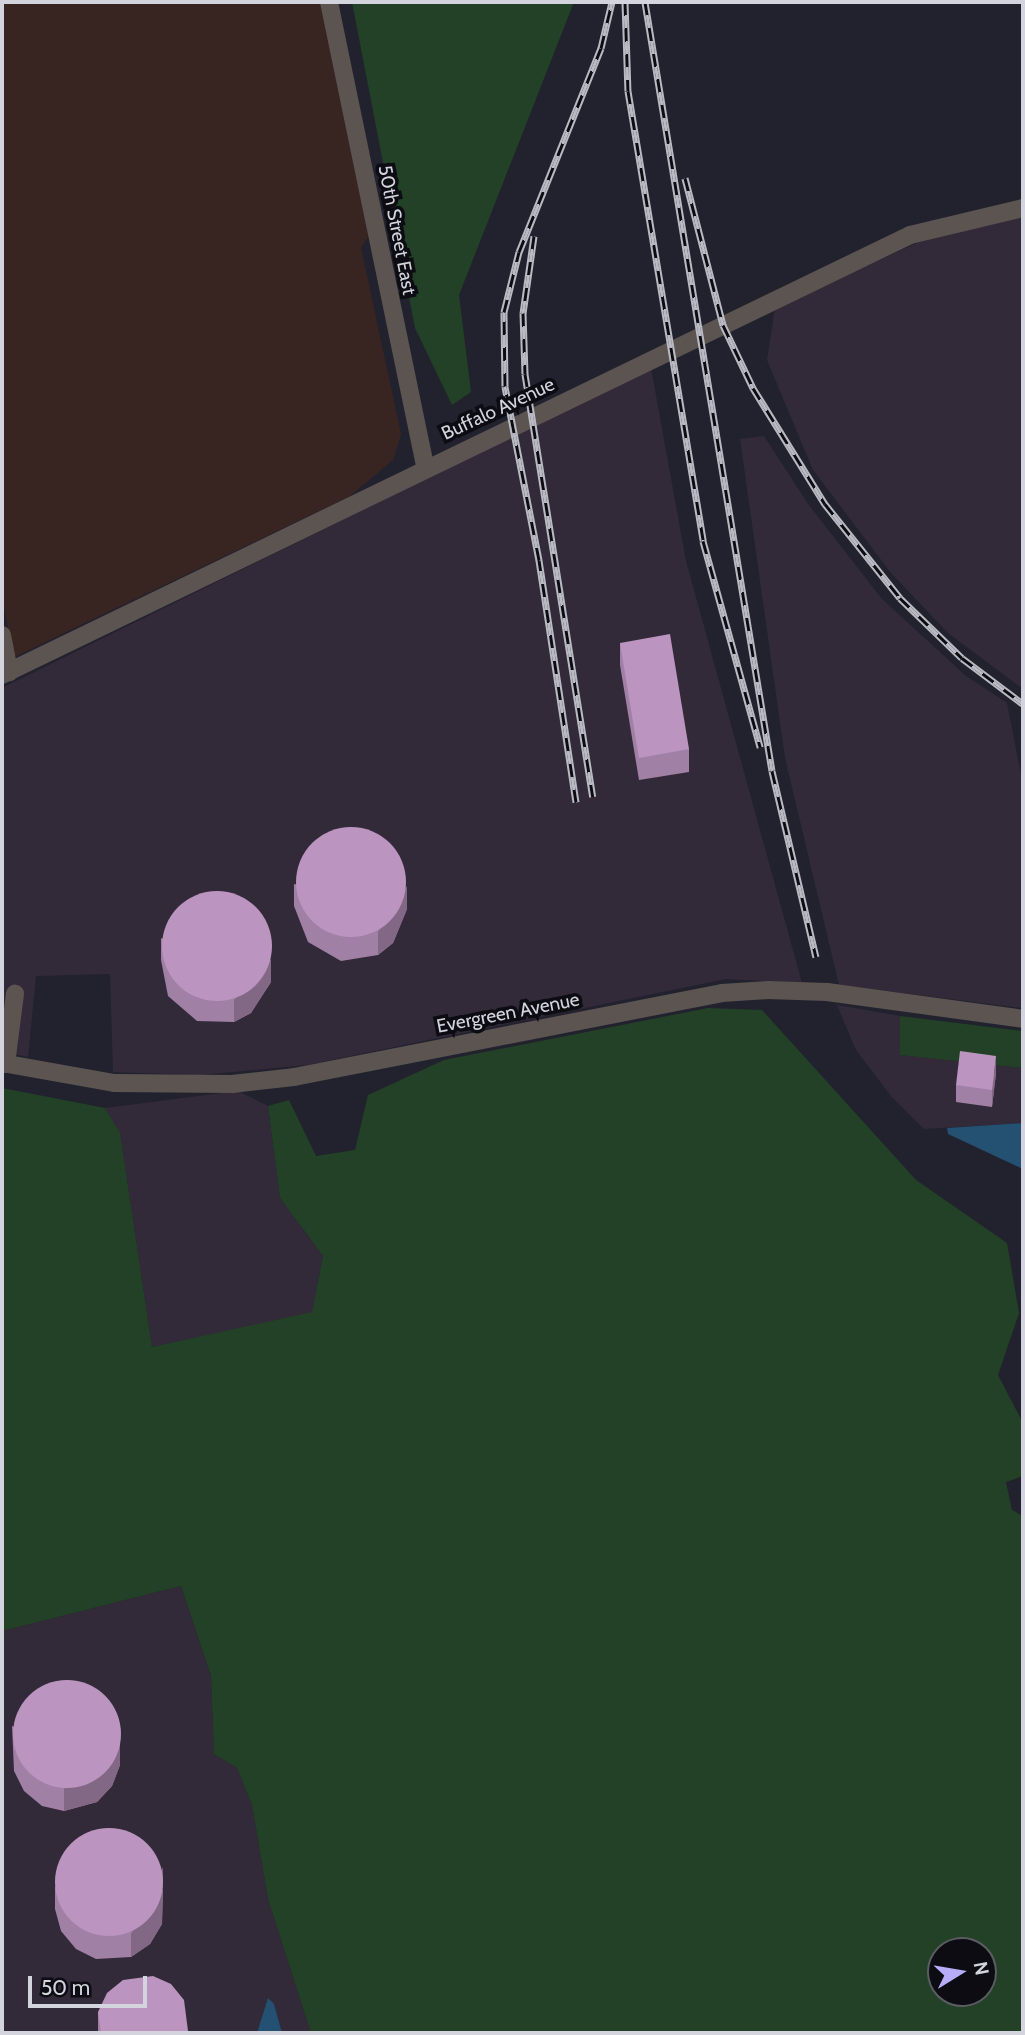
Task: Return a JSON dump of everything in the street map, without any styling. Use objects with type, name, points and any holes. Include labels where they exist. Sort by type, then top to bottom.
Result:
[{"type":"street","name":"50th Street East","points":[[329,2],[425,466]]},
{"type":"street","name":"Buffalo Avenue","points":[[5,673],[425,466],[910,235],[1023,208]]},
{"type":"street","points":[[2,635],[5,673]]},
{"type":"street","name":"Evergreen Avenue","points":[[4,1063],[114,1083],[232,1084],[294,1077],[722,993],[768,990],[827,992],[1023,1019]]},
{"type":"street","points":[[4,1063],[15,994]]},
{"type":"shaded area","points":[[2,2],[321,2],[369,235],[361,248],[401,434],[393,460],[350,496],[14,657],[2,597]]},
{"type":"shaded area","points":[[1023,216],[1023,689],[948,633],[891,573],[813,470],[767,360],[775,308],[930,237]]},
{"type":"shaded area","points":[[651,368],[686,561],[802,983],[726,979],[307,1065],[200,1075],[113,1072],[110,974],[36,976],[28,1057],[2,1052],[2,688]]},
{"type":"shaded area","points":[[764,436],[808,504],[882,599],[966,676],[1007,703],[1023,785],[1023,1008],[839,985],[785,758],[740,439]]},
{"type":"shaded area","points":[[837,1005],[900,1016],[901,1055],[1023,1068],[1023,1123],[924,1129],[891,1096],[856,1050]]},
{"type":"shaded area","points":[[238,1091],[268,1106],[280,1198],[323,1256],[312,1313],[152,1347],[120,1134],[105,1108]]},
{"type":"shaded area","points":[[181,1586],[211,1676],[214,1754],[237,1768],[252,1805],[268,1899],[311,2033],[282,2033],[269,1998],[257,2033],[2,2033],[2,1631]]},
{"type":"green space","points":[[352,2],[574,2],[459,295],[471,392],[452,405],[415,328]]},
{"type":"green space","points":[[708,1008],[762,1010],[916,1180],[1007,1243],[1019,1313],[998,1375],[1023,1423],[1023,1476],[1006,1482],[1012,1510],[1023,1516],[1023,2033],[311,2033],[268,1899],[252,1805],[237,1768],[214,1754],[211,1676],[181,1586],[2,1631],[2,1088],[105,1108],[120,1133],[152,1347],[312,1312],[323,1256],[280,1198],[268,1106],[289,1100],[316,1156],[355,1150],[368,1095],[444,1060]]},
{"type":"green space","points":[[900,1016],[1023,1031],[1023,1068],[900,1055]]},
{"type":"water","points":[[1023,1123],[1023,1169],[948,1134],[947,1128]]},
{"type":"water","points":[[268,1998],[274,2004],[282,2033],[257,2033]]},
{"type":"building","points":[[670,634],[689,749],[639,758],[620,643]]},
{"type":"building","points":[[351,827],[372,831],[390,843],[402,861],[406,882],[402,903],[390,921],[372,933],[351,937],[330,933],[312,921],[300,903],[296,882],[300,861],[312,843],[330,831]]},
{"type":"building","points":[[217,891],[238,896],[256,907],[267,925],[272,946],[267,967],[256,985],[238,996],[217,1001],[196,996],[178,985],[167,967],[162,946],[167,925],[178,907],[196,896]]},
{"type":"building","points":[[960,1051],[996,1056],[992,1090],[956,1085]]},
{"type":"building","points":[[67,1680],[88,1684],[105,1696],[117,1713],[121,1734],[117,1755],[105,1772],[88,1784],[67,1788],[46,1784],[29,1772],[17,1755],[13,1734],[17,1713],[29,1696],[46,1684]]},
{"type":"building","points":[[109,1828],[130,1832],[147,1844],[159,1861],[163,1882],[159,1903],[147,1920],[130,1932],[109,1936],[88,1932],[71,1920],[59,1903],[55,1882],[59,1861],[71,1844],[88,1832]]},
{"type":"building","points":[[153,1976],[171,1984],[184,2000],[187,2033],[101,2033],[98,2012],[107,1993],[123,1980]]},
{"type":"railway","points":[[576,802],[539,560],[505,386],[504,312],[519,252],[601,48],[612,2]]},
{"type":"railway","points":[[625,2],[628,91],[703,541],[760,747]]},
{"type":"railway","points":[[645,2],[772,771],[816,957]]},
{"type":"railway","points":[[685,178],[723,325],[753,388],[825,504],[900,598],[962,658],[1023,704]]},
{"type":"railway","points":[[534,236],[523,313],[525,374],[593,797]]}]
